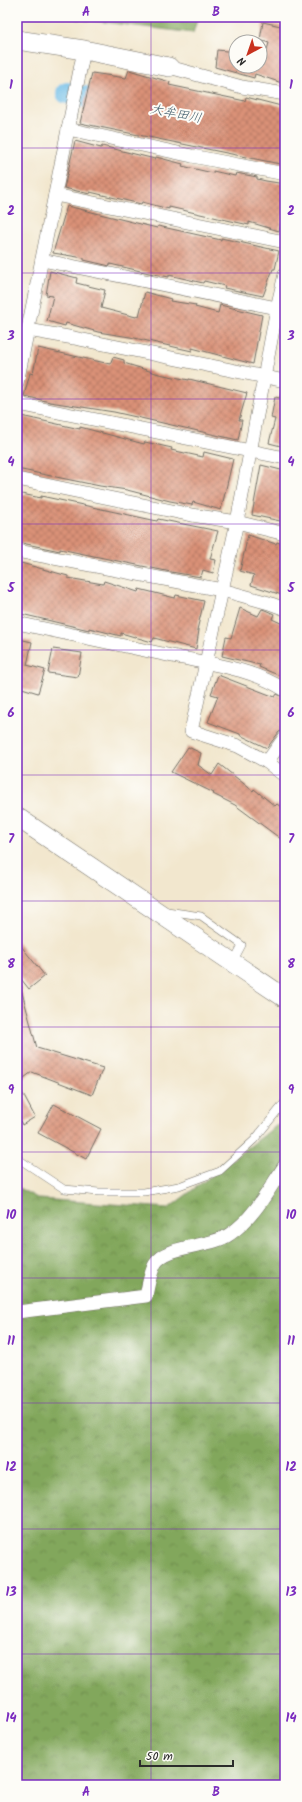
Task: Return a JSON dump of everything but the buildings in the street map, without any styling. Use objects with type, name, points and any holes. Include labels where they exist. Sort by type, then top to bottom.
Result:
[{"type":"street","points":[[17,40],[84,50],[169,67],[242,87],[285,94]]},
{"type":"street","points":[[17,383],[84,50]]},
{"type":"street","points":[[68,129],[192,156],[285,174]]},
{"type":"street","points":[[55,195],[285,242]]},
{"type":"street","points":[[42,260],[281,301]]},
{"type":"street","points":[[285,274],[281,301],[263,377],[237,522],[191,731],[238,746],[267,762],[285,776]]},
{"type":"street","points":[[28,330],[285,381]]},
{"type":"street","points":[[17,406],[23,405],[285,458]]},
{"type":"street","points":[[17,480],[192,515],[237,522],[285,534]]},
{"type":"street","points":[[17,550],[222,590],[269,602],[285,609]]},
{"type":"street","points":[[17,623],[179,657],[225,665],[272,681],[285,690]]},
{"type":"street","points":[[267,762],[285,737]]},
{"type":"street","points":[[17,817],[285,998]]},
{"type":"street","points":[[17,1312],[146,1296],[155,1263],[164,1255],[208,1244],[229,1235],[243,1224],[258,1206],[285,1166]]},
{"type":"lane","points":[[17,1158],[64,1189],[98,1192],[144,1192],[180,1186],[220,1171],[254,1140],[285,1102]]},
{"type":"green space","points":[[62,17],[198,17],[193,33]]},
{"type":"green space","points":[[285,1119],[285,1785],[17,1785],[17,1187],[39,1199],[169,1208]]},
{"type":"waterway","name":"大牟田川","points":[[67,93],[114,103]]}]
